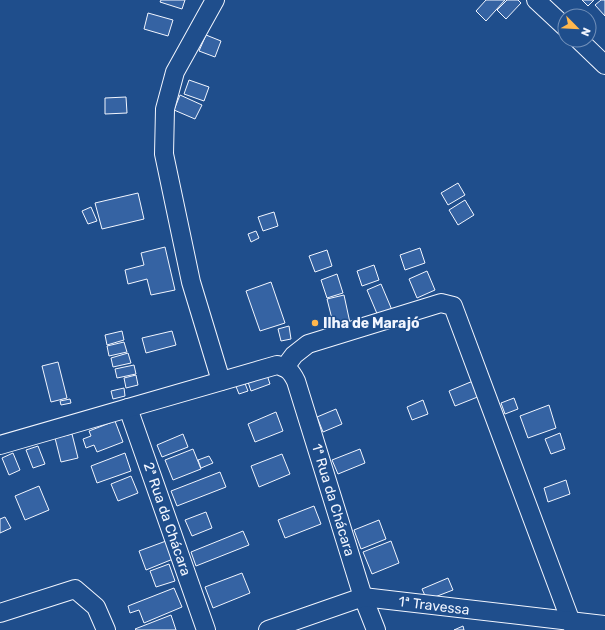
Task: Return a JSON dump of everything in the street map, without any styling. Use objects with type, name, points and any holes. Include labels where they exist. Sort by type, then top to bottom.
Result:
[{"type":"street","points":[[215,0],[175,72],[165,109],[164,154],[191,282],[221,381]]},
{"type":"street","points":[[536,0],[557,20]]},
{"type":"street","points":[[588,48],[605,64]]},
{"type":"street","points":[[0,445],[277,365],[288,369],[294,355],[308,344],[441,303],[453,306],[573,626]]},
{"type":"street","name":"1ª Rua da Chácara","points":[[288,369],[296,381],[363,597],[376,630]]},
{"type":"street","name":"2ª Rua da Chácara","points":[[128,408],[206,630]]},
{"type":"street","points":[[0,613],[75,589],[96,607],[106,630]]},
{"type":"street","name":"1ª Travessa","points":[[268,630],[363,597],[573,626],[605,624]]},
{"type":"building","points":[[161,0],[185,0],[182,9],[160,2]]},
{"type":"building","points":[[486,0],[505,0],[486,21],[476,11]]},
{"type":"building","points":[[507,0],[518,0],[521,3],[506,19],[497,10]]},
{"type":"building","points":[[582,0],[594,0],[588,6]]},
{"type":"building","points":[[601,0],[605,0],[605,16],[595,5]]},
{"type":"building","points":[[148,13],[173,20],[168,36],[144,29]]},
{"type":"building","points":[[206,35],[221,41],[215,57],[199,51]]},
{"type":"building","points":[[189,80],[209,87],[204,101],[184,94]]},
{"type":"building","points":[[180,95],[202,105],[195,119],[174,110]]},
{"type":"building","points":[[126,97],[127,113],[105,114],[105,98]]},
{"type":"building","points":[[458,183],[465,195],[448,205],[441,193]]},
{"type":"building","points":[[138,193],[144,219],[102,229],[95,203]]},
{"type":"building","points":[[465,200],[474,215],[458,225],[449,210]]},
{"type":"building","points":[[91,207],[97,221],[88,224],[82,211]]},
{"type":"building","points":[[274,212],[278,226],[263,231],[258,217]]},
{"type":"building","points":[[256,231],[259,238],[251,242],[248,234]]},
{"type":"building","points":[[165,247],[175,290],[151,295],[147,279],[128,284],[125,270],[144,265],[141,253]]},
{"type":"building","points":[[420,248],[425,263],[405,270],[400,255]]},
{"type":"building","points":[[327,250],[332,266],[315,272],[309,256]]},
{"type":"building","points":[[374,265],[379,280],[362,286],[357,271]]},
{"type":"building","points":[[427,271],[435,290],[417,298],[409,279]]},
{"type":"building","points":[[337,274],[343,293],[327,298],[321,280]]},
{"type":"building","points":[[271,282],[285,323],[260,331],[246,291]]},
{"type":"building","points":[[381,284],[392,310],[378,316],[367,290]]},
{"type":"building","points":[[344,295],[350,323],[334,327],[327,299]]},
{"type":"building","points":[[289,326],[291,339],[281,341],[278,329]]},
{"type":"building","points":[[122,331],[124,340],[107,345],[105,335]]},
{"type":"building","points":[[172,331],[176,345],[146,353],[142,338]]},
{"type":"building","points":[[124,342],[127,352],[109,356],[107,346]]},
{"type":"building","points":[[128,353],[131,363],[113,367],[111,358]]},
{"type":"building","points":[[58,362],[67,398],[51,402],[42,366]]},
{"type":"building","points":[[134,365],[136,374],[117,378],[115,369]]},
{"type":"building","points":[[266,372],[270,384],[251,391],[247,379]]},
{"type":"building","points":[[136,375],[138,385],[126,388],[124,378]]},
{"type":"building","points":[[244,381],[248,391],[239,394],[235,384]]},
{"type":"building","points":[[473,381],[480,396],[455,406],[449,391]]},
{"type":"building","points":[[124,388],[125,396],[113,399],[111,391]]},
{"type":"building","points":[[514,398],[518,409],[505,414],[501,403]]},
{"type":"building","points":[[70,399],[71,403],[61,405],[60,401]]},
{"type":"building","points":[[423,400],[428,414],[412,420],[407,407]]},
{"type":"building","points":[[549,405],[556,428],[528,438],[520,416]]},
{"type":"building","points":[[336,409],[342,424],[323,432],[317,417]]},
{"type":"building","points":[[276,412],[283,431],[255,442],[248,424]]},
{"type":"building","points":[[115,421],[123,442],[97,452],[94,445],[86,448],[83,439],[91,436],[89,431]]},
{"type":"building","points":[[560,433],[565,449],[551,454],[545,439]]},
{"type":"building","points":[[72,434],[78,458],[61,462],[55,438]]},
{"type":"building","points":[[183,434],[188,447],[162,457],[157,445]]},
{"type":"building","points":[[38,446],[45,464],[33,468],[26,450]]},
{"type":"building","points":[[193,449],[201,469],[173,480],[165,460]]},
{"type":"building","points":[[360,449],[365,463],[338,474],[332,460]]},
{"type":"building","points":[[13,453],[20,470],[9,475],[2,458]]},
{"type":"building","points":[[125,453],[131,471],[97,483],[91,466]]},
{"type":"building","points":[[282,454],[290,474],[259,487],[251,466]]},
{"type":"building","points":[[209,456],[213,463],[201,468],[198,460]]},
{"type":"building","points":[[220,472],[226,487],[177,506],[171,491]]},
{"type":"building","points":[[131,476],[138,493],[118,501],[111,484]]},
{"type":"building","points":[[566,480],[570,494],[548,502],[544,488]]},
{"type":"building","points":[[39,486],[49,510],[25,520],[15,496]]},
{"type":"building","points":[[314,506],[321,524],[285,538],[278,520]]},
{"type":"building","points":[[206,512],[212,528],[192,536],[185,520]]},
{"type":"building","points":[[5,517],[11,528],[0,533],[0,519]]},
{"type":"building","points":[[379,520],[386,539],[361,549],[354,530]]},
{"type":"building","points":[[243,531],[249,545],[196,566],[191,552]]},
{"type":"building","points":[[166,541],[173,559],[146,570],[139,551]]},
{"type":"building","points":[[391,541],[399,563],[372,574],[363,552]]},
{"type":"building","points":[[169,564],[175,581],[156,587],[150,571]]},
{"type":"building","points":[[242,573],[250,593],[213,608],[205,587]]},
{"type":"building","points":[[448,578],[453,590],[427,600],[422,589]]},
{"type":"building","points":[[174,588],[182,607],[144,623],[139,610],[130,613],[128,606]]},
{"type":"building","points":[[171,615],[176,630],[135,629]]},
{"type":"building","points":[[463,626],[464,630],[454,630]]},
{"type":"place","name":"Ilha de Marajó","points":[[315,323]]}]
